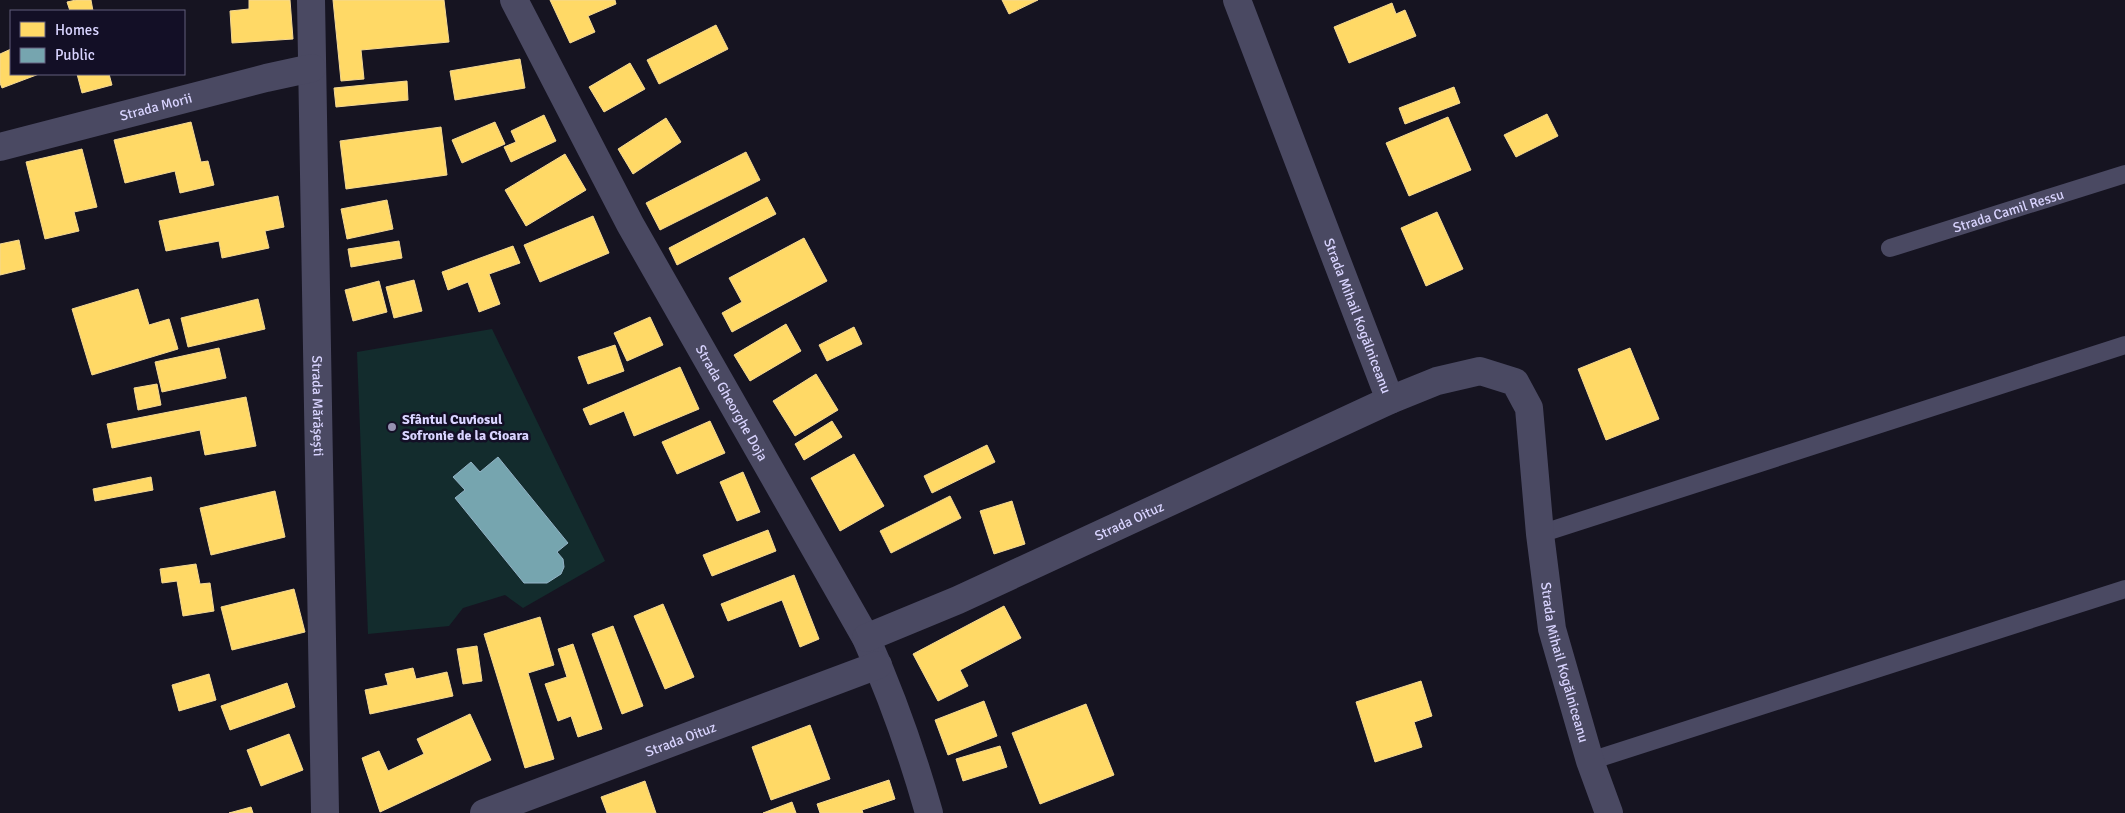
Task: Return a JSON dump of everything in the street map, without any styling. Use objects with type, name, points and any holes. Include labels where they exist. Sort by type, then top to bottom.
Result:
[{"type":"street","name":"Strada Mărășești","points":[[311,0],[325,813]]},
{"type":"street","name":"Strada Gheorghe Doja","points":[[514,0],[630,224],[866,638],[878,665],[912,759],[929,813]]},
{"type":"street","name":"Strada Mihail Kogălniceanu","points":[[1237,0],[1390,400],[1437,381],[1480,371],[1515,382],[1529,408],[1540,534],[1552,629],[1590,761],[1609,813]]},
{"type":"street","name":"Strada Morii","points":[[0,147],[266,78],[312,68]]},
{"type":"street","name":"Strada Oituz","points":[[866,638],[958,600],[1390,400]]},
{"type":"street","name":"Strada Oituz","points":[[484,813],[878,665]]},
{"type":"lane","name":"Strada Camil Ressu","points":[[1890,248],[2125,174]]},
{"type":"lane","points":[[1540,534],[2125,345]]},
{"type":"lane","points":[[1590,761],[2125,589]]},
{"type":"green space","points":[[492,329],[605,561],[523,608],[505,595],[463,608],[449,626],[368,634],[357,352]]},
{"type":"building: Homes","points":[[91,0],[93,10],[70,10],[67,2]]},
{"type":"building: Homes","points":[[249,0],[290,0],[293,39],[232,43],[230,11],[249,9]]},
{"type":"building: Homes","points":[[333,0],[444,0],[449,42],[361,50],[364,79],[341,81]]},
{"type":"building: Homes","points":[[550,0],[615,0],[616,4],[588,16],[595,32],[570,43]]},
{"type":"building: Homes","points":[[1002,0],[1038,0],[1009,14]]},
{"type":"building: Homes","points":[[1392,3],[1396,14],[1405,10],[1416,36],[1349,63],[1334,27]]},
{"type":"building: Homes","points":[[716,25],[728,49],[659,84],[647,60]]},
{"type":"building: Homes","points":[[10,49],[10,75],[36,75],[2,88],[0,83],[0,54]]},
{"type":"building: Homes","points":[[520,59],[525,88],[455,100],[450,71]]},
{"type":"building: Homes","points":[[630,63],[645,89],[604,112],[589,87]]},
{"type":"building: Homes","points":[[77,75],[109,75],[112,85],[82,93]]},
{"type":"building: Homes","points":[[407,81],[408,100],[336,107],[334,88]]},
{"type":"building: Homes","points":[[1454,87],[1460,103],[1405,124],[1399,108]]},
{"type":"building: Homes","points":[[1547,114],[1558,136],[1516,157],[1504,135]]},
{"type":"building: Homes","points":[[544,115],[556,141],[511,162],[504,147],[516,142],[511,131]]},
{"type":"building: Homes","points":[[1448,117],[1471,170],[1409,196],[1386,143]]},
{"type":"building: Homes","points":[[666,118],[681,142],[633,174],[618,149]]},
{"type":"building: Homes","points":[[191,122],[201,162],[208,161],[214,185],[180,193],[175,171],[125,183],[114,140]]},
{"type":"building: Homes","points":[[495,122],[505,144],[462,163],[452,140]]},
{"type":"building: Homes","points":[[441,127],[447,175],[346,189],[340,141]]},
{"type":"building: Homes","points":[[82,149],[97,207],[74,212],[79,231],[45,239],[26,162]]},
{"type":"building: Homes","points":[[746,152],[760,180],[660,230],[646,203]]},
{"type":"building: Homes","points":[[565,154],[586,190],[526,226],[505,190]]},
{"type":"building: Homes","points":[[278,196],[284,227],[265,231],[269,248],[222,258],[219,241],[166,251],[159,221]]},
{"type":"building: Homes","points":[[767,197],[776,214],[677,265],[669,248]]},
{"type":"building: Homes","points":[[387,200],[393,229],[347,239],[341,209]]},
{"type":"building: Homes","points":[[1437,212],[1463,269],[1426,286],[1401,228]]},
{"type":"building: Homes","points":[[593,216],[609,253],[540,282],[524,245]]},
{"type":"building: Homes","points":[[804,238],[827,281],[732,332],[722,313],[742,302],[729,278]]},
{"type":"building: Homes","points":[[19,240],[25,269],[0,275],[0,244]]},
{"type":"building: Homes","points":[[399,241],[402,258],[351,267],[348,249]]},
{"type":"building: Homes","points":[[513,246],[520,263],[489,274],[500,304],[479,312],[468,282],[448,290],[442,272]]},
{"type":"building: Homes","points":[[414,280],[422,311],[394,318],[386,287]]},
{"type":"building: Homes","points":[[379,281],[387,312],[353,321],[345,290]]},
{"type":"building: Homes","points":[[138,289],[149,325],[169,319],[178,349],[92,375],[72,309]]},
{"type":"building: Homes","points":[[258,299],[265,329],[188,347],[181,318]]},
{"type":"building: Homes","points":[[650,317],[663,345],[627,361],[614,333]]},
{"type":"building: Homes","points":[[786,324],[801,351],[750,381],[734,355]]},
{"type":"building: Homes","points":[[854,327],[862,344],[827,361],[819,345]]},
{"type":"building: Homes","points":[[615,345],[624,371],[588,384],[578,357]]},
{"type":"building: Homes","points":[[219,348],[226,378],[162,392],[155,362]]},
{"type":"building: Homes","points":[[1630,348],[1659,419],[1606,440],[1578,369]]},
{"type":"building: Homes","points":[[680,367],[699,409],[634,436],[624,411],[590,425],[583,409]]},
{"type":"building: Homes","points":[[816,374],[838,410],[795,436],[773,401]]},
{"type":"building: Homes","points":[[157,384],[161,405],[138,410],[134,388]]},
{"type":"building: Homes","points":[[246,397],[256,446],[205,455],[200,430],[112,448],[107,424]]},
{"type":"building: Homes","points":[[710,421],[725,453],[677,474],[662,442]]},
{"type":"building: Homes","points":[[832,421],[842,437],[804,460],[795,444]]},
{"type":"building: Homes","points":[[987,445],[995,462],[932,493],[924,476]]},
{"type":"building: Homes","points":[[854,454],[884,506],[840,531],[811,478]]},
{"type":"building: Homes","points":[[743,472],[760,512],[737,521],[720,482]]},
{"type":"building: Homes","points":[[151,477],[153,490],[95,501],[93,489]]},
{"type":"building: Homes","points":[[275,491],[285,537],[211,555],[200,508]]},
{"type":"building: Homes","points":[[950,496],[961,518],[891,553],[880,531]]},
{"type":"building: Homes","points":[[1012,501],[1025,544],[994,554],[980,511]]},
{"type":"building: Homes","points":[[768,530],[776,551],[712,576],[703,555]]},
{"type":"building: Homes","points":[[196,564],[200,584],[210,583],[214,611],[183,616],[177,581],[162,583],[160,569]]},
{"type":"building: Homes","points":[[794,575],[819,639],[800,647],[782,600],[728,621],[721,604]]},
{"type":"building: Homes","points":[[294,589],[305,632],[232,650],[221,607]]},
{"type":"building: Homes","points":[[663,604],[694,677],[665,689],[634,616]]},
{"type":"building: Homes","points":[[1004,606],[1021,638],[960,670],[968,686],[938,701],[913,654]]},
{"type":"building: Homes","points":[[540,617],[554,665],[528,673],[554,759],[525,768],[484,634]]},
{"type":"building: Homes","points":[[613,626],[643,706],[622,714],[592,634]]},
{"type":"building: Homes","points":[[573,644],[602,729],[578,737],[571,716],[558,721],[545,684],[567,677],[558,649]]},
{"type":"building: Homes","points":[[477,646],[482,681],[463,684],[457,649]]},
{"type":"building: Homes","points":[[413,668],[416,679],[447,672],[453,696],[370,714],[365,690],[388,685],[385,674]]},
{"type":"building: Homes","points":[[209,674],[216,700],[179,711],[172,685]]},
{"type":"building: Homes","points":[[1421,681],[1432,716],[1414,722],[1422,747],[1375,762],[1356,702]]},
{"type":"building: Homes","points":[[287,683],[295,707],[230,730],[221,706]]},
{"type":"building: Homes","points":[[984,701],[997,736],[948,755],[935,720]]},
{"type":"building: Homes","points":[[1086,704],[1114,775],[1040,804],[1012,733]]},
{"type":"building: Homes","points":[[470,714],[491,760],[380,812],[362,758],[379,751],[388,771],[424,754],[417,739]]},
{"type":"building: Homes","points":[[810,725],[830,779],[771,800],[752,747]]},
{"type":"building: Homes","points":[[289,734],[303,770],[261,786],[247,750]]},
{"type":"building: Homes","points":[[1000,746],[1007,767],[963,781],[956,759]]},
{"type":"building: Homes","points":[[889,780],[895,799],[862,810],[863,813],[820,813],[817,804]]},
{"type":"building: Homes","points":[[645,781],[656,813],[607,813],[601,797]]},
{"type":"building: Homes","points":[[792,802],[796,813],[763,813]]},
{"type":"building: Homes","points":[[251,807],[253,813],[229,813]]},
{"type":"building: Public","points":[[498,457],[568,543],[557,552],[563,559],[564,567],[561,574],[547,583],[524,583],[455,498],[465,490],[453,477],[471,462],[480,472]]},
{"type":"place","name":"Sfântul Cuviosul Sofronie de la Cioara","points":[[392,427]]}]
